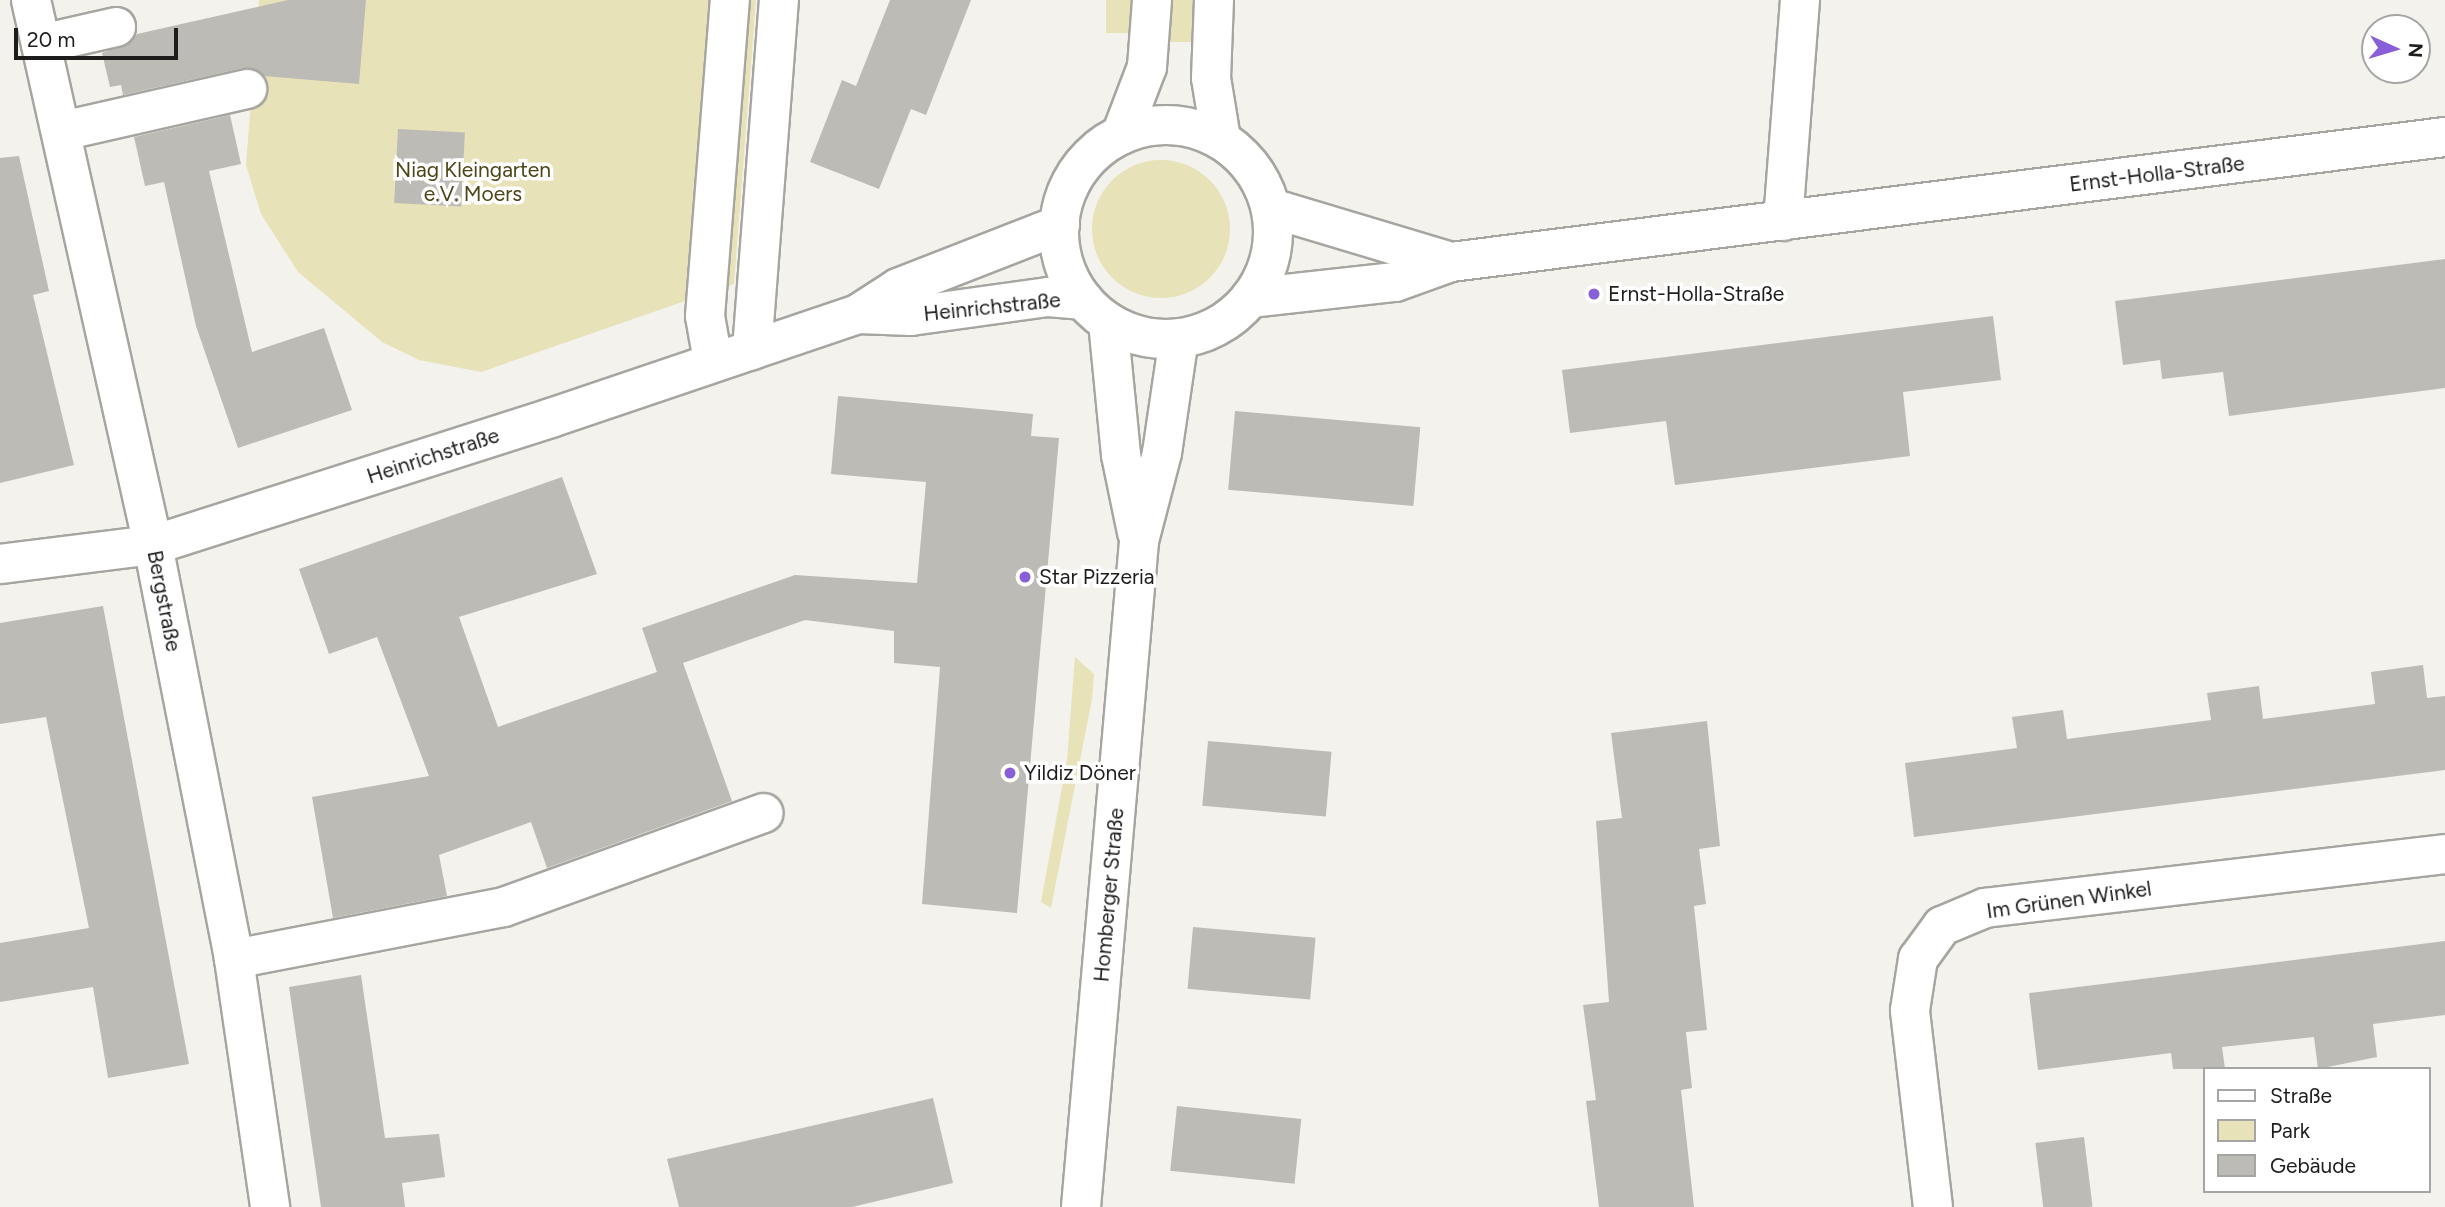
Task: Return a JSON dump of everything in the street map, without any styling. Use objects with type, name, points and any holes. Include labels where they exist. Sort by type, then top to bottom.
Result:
[{"type":"street","name":"Bergstraße","points":[[31,0],[153,545],[234,959],[270,1207]]},
{"type":"street","points":[[713,361],[705,316],[730,0]]},
{"type":"street","points":[[752,350],[779,0]]},
{"type":"street","points":[[1121,135],[1147,67],[1152,0]]},
{"type":"street","points":[[1214,0],[1211,78],[1221,139]]},
{"type":"street","points":[[1783,221],[1800,0]]},
{"type":"street","points":[[41,44],[116,27]]},
{"type":"street","points":[[62,131],[247,89]]},
{"type":"street","points":[[1161,125],[1221,139],[1244,158],[1271,208],[1271,255],[1250,298],[1231,318],[1179,338],[1155,338],[1096,311],[1066,264],[1060,225],[1078,171],[1121,135],[1161,125]]},
{"type":"street","name":"Ernst-Holla-Straße","points":[[1250,298],[1395,282],[1451,261],[2445,137]]},
{"type":"street","name":"Ernst-Holla-Straße","points":[[1271,208],[1451,261]]},
{"type":"street","name":"Heinrichstraße","points":[[0,564],[153,545],[858,314],[898,288],[1060,225]]},
{"type":"street","name":"Heinrichstraße","points":[[858,314],[911,316],[1035,298],[1096,311]]},
{"type":"street","name":"Homberger Straße","points":[[1096,311],[1139,541]]},
{"type":"street","name":"Homberger Straße","points":[[1081,1207],[1139,541],[1162,453],[1179,338]]},
{"type":"street","points":[[234,959],[504,907],[764,813]]},
{"type":"street","name":"Im Grünen Winkel","points":[[1933,1207],[1910,1010],[1918,959],[1942,926],[1985,908],[2445,854]]},
{"type":"green space","name":"Niag Kleingarten e.V. Moers","points":[[259,0],[756,0],[734,284],[481,372],[419,360],[382,342],[298,272],[261,214],[246,165]]},
{"type":"green space","points":[[1106,0],[1138,0],[1138,33],[1106,33]]},
{"type":"green space","points":[[1167,0],[1196,0],[1196,42],[1167,42]]},
{"type":"green space","points":[[1161,160],[1187,165],[1210,180],[1225,203],[1230,229],[1225,255],[1210,278],[1187,293],[1161,298],[1135,293],[1112,278],[1097,255],[1092,229],[1097,203],[1112,180],[1135,165]]},
{"type":"green space","points":[[1075,657],[1094,674],[1092,699],[1051,908],[1041,902],[1067,760]]},
{"type":"building","points":[[288,0],[366,0],[359,84],[264,76],[243,68],[123,95],[121,85],[110,87],[102,53],[130,43],[137,34]]},
{"type":"building","points":[[890,0],[971,0],[926,115],[911,109],[879,189],[810,162],[842,80],[856,86]]},
{"type":"building","points":[[230,115],[241,164],[209,171],[252,352],[324,328],[352,410],[238,448],[196,326],[164,182],[145,186],[134,137]]},
{"type":"building","points":[[398,129],[465,133],[461,206],[394,203]]},
{"type":"building","points":[[19,156],[49,291],[33,295],[74,465],[0,483],[0,158]]},
{"type":"building","points":[[2445,259],[2445,388],[2229,416],[2223,372],[2162,379],[2160,360],[2123,365],[2115,301]]},
{"type":"building","points":[[1993,316],[2001,380],[1903,392],[1910,456],[1675,485],[1666,421],[1570,433],[1562,370]]},
{"type":"building","points":[[838,396],[1033,414],[1031,436],[1059,438],[1017,913],[922,904],[940,667],[894,663],[894,631],[805,620],[683,663],[732,801],[547,868],[531,822],[439,855],[447,896],[333,918],[312,797],[429,776],[377,637],[329,654],[299,569],[562,477],[597,574],[459,617],[498,727],[657,672],[642,628],[795,575],[917,583],[926,482],[831,474]]},
{"type":"building","points":[[1235,411],[1420,427],[1413,506],[1228,490]]},
{"type":"building","points":[[103,606],[189,1064],[108,1078],[93,987],[0,1002],[0,943],[89,928],[46,717],[0,724],[0,623]]},
{"type":"building","points":[[2423,665],[2427,698],[2445,696],[2445,770],[1914,837],[1905,763],[2017,748],[2012,717],[2063,710],[2067,739],[2211,720],[2207,693],[2259,686],[2263,719],[2375,704],[2371,672]]},
{"type":"building","points":[[1707,721],[1720,846],[1699,849],[1706,904],[1694,906],[1707,1030],[1686,1032],[1692,1088],[1681,1090],[1694,1207],[1599,1207],[1586,1101],[1596,1100],[1583,1005],[1609,1002],[1596,821],[1622,818],[1611,733]]},
{"type":"building","points":[[1208,741],[1332,752],[1326,817],[1202,806]]},
{"type":"building","points":[[1193,927],[1316,938],[1310,999],[1188,989]]},
{"type":"building","points":[[2445,941],[2445,1015],[2373,1024],[2377,1057],[2328,1067],[2318,1067],[2314,1037],[2222,1047],[2225,1067],[2173,1069],[2171,1053],[2038,1070],[2029,993]]},
{"type":"building","points":[[361,975],[385,1138],[439,1134],[445,1177],[402,1183],[405,1207],[321,1207],[289,987]]},
{"type":"building","points":[[933,1098],[953,1183],[852,1207],[679,1207],[667,1159]]},
{"type":"building","points":[[1177,1106],[1301,1119],[1295,1184],[1170,1171]]},
{"type":"building","points":[[2084,1137],[2093,1206],[2043,1207],[2035,1143]]},
{"type":"place","name":"Ernst-Holla-Straße","points":[[1594,294]]},
{"type":"place","name":"Star Pizzeria","points":[[1025,577]]},
{"type":"place","name":"Yildiz Döner","points":[[1010,773]]}]
